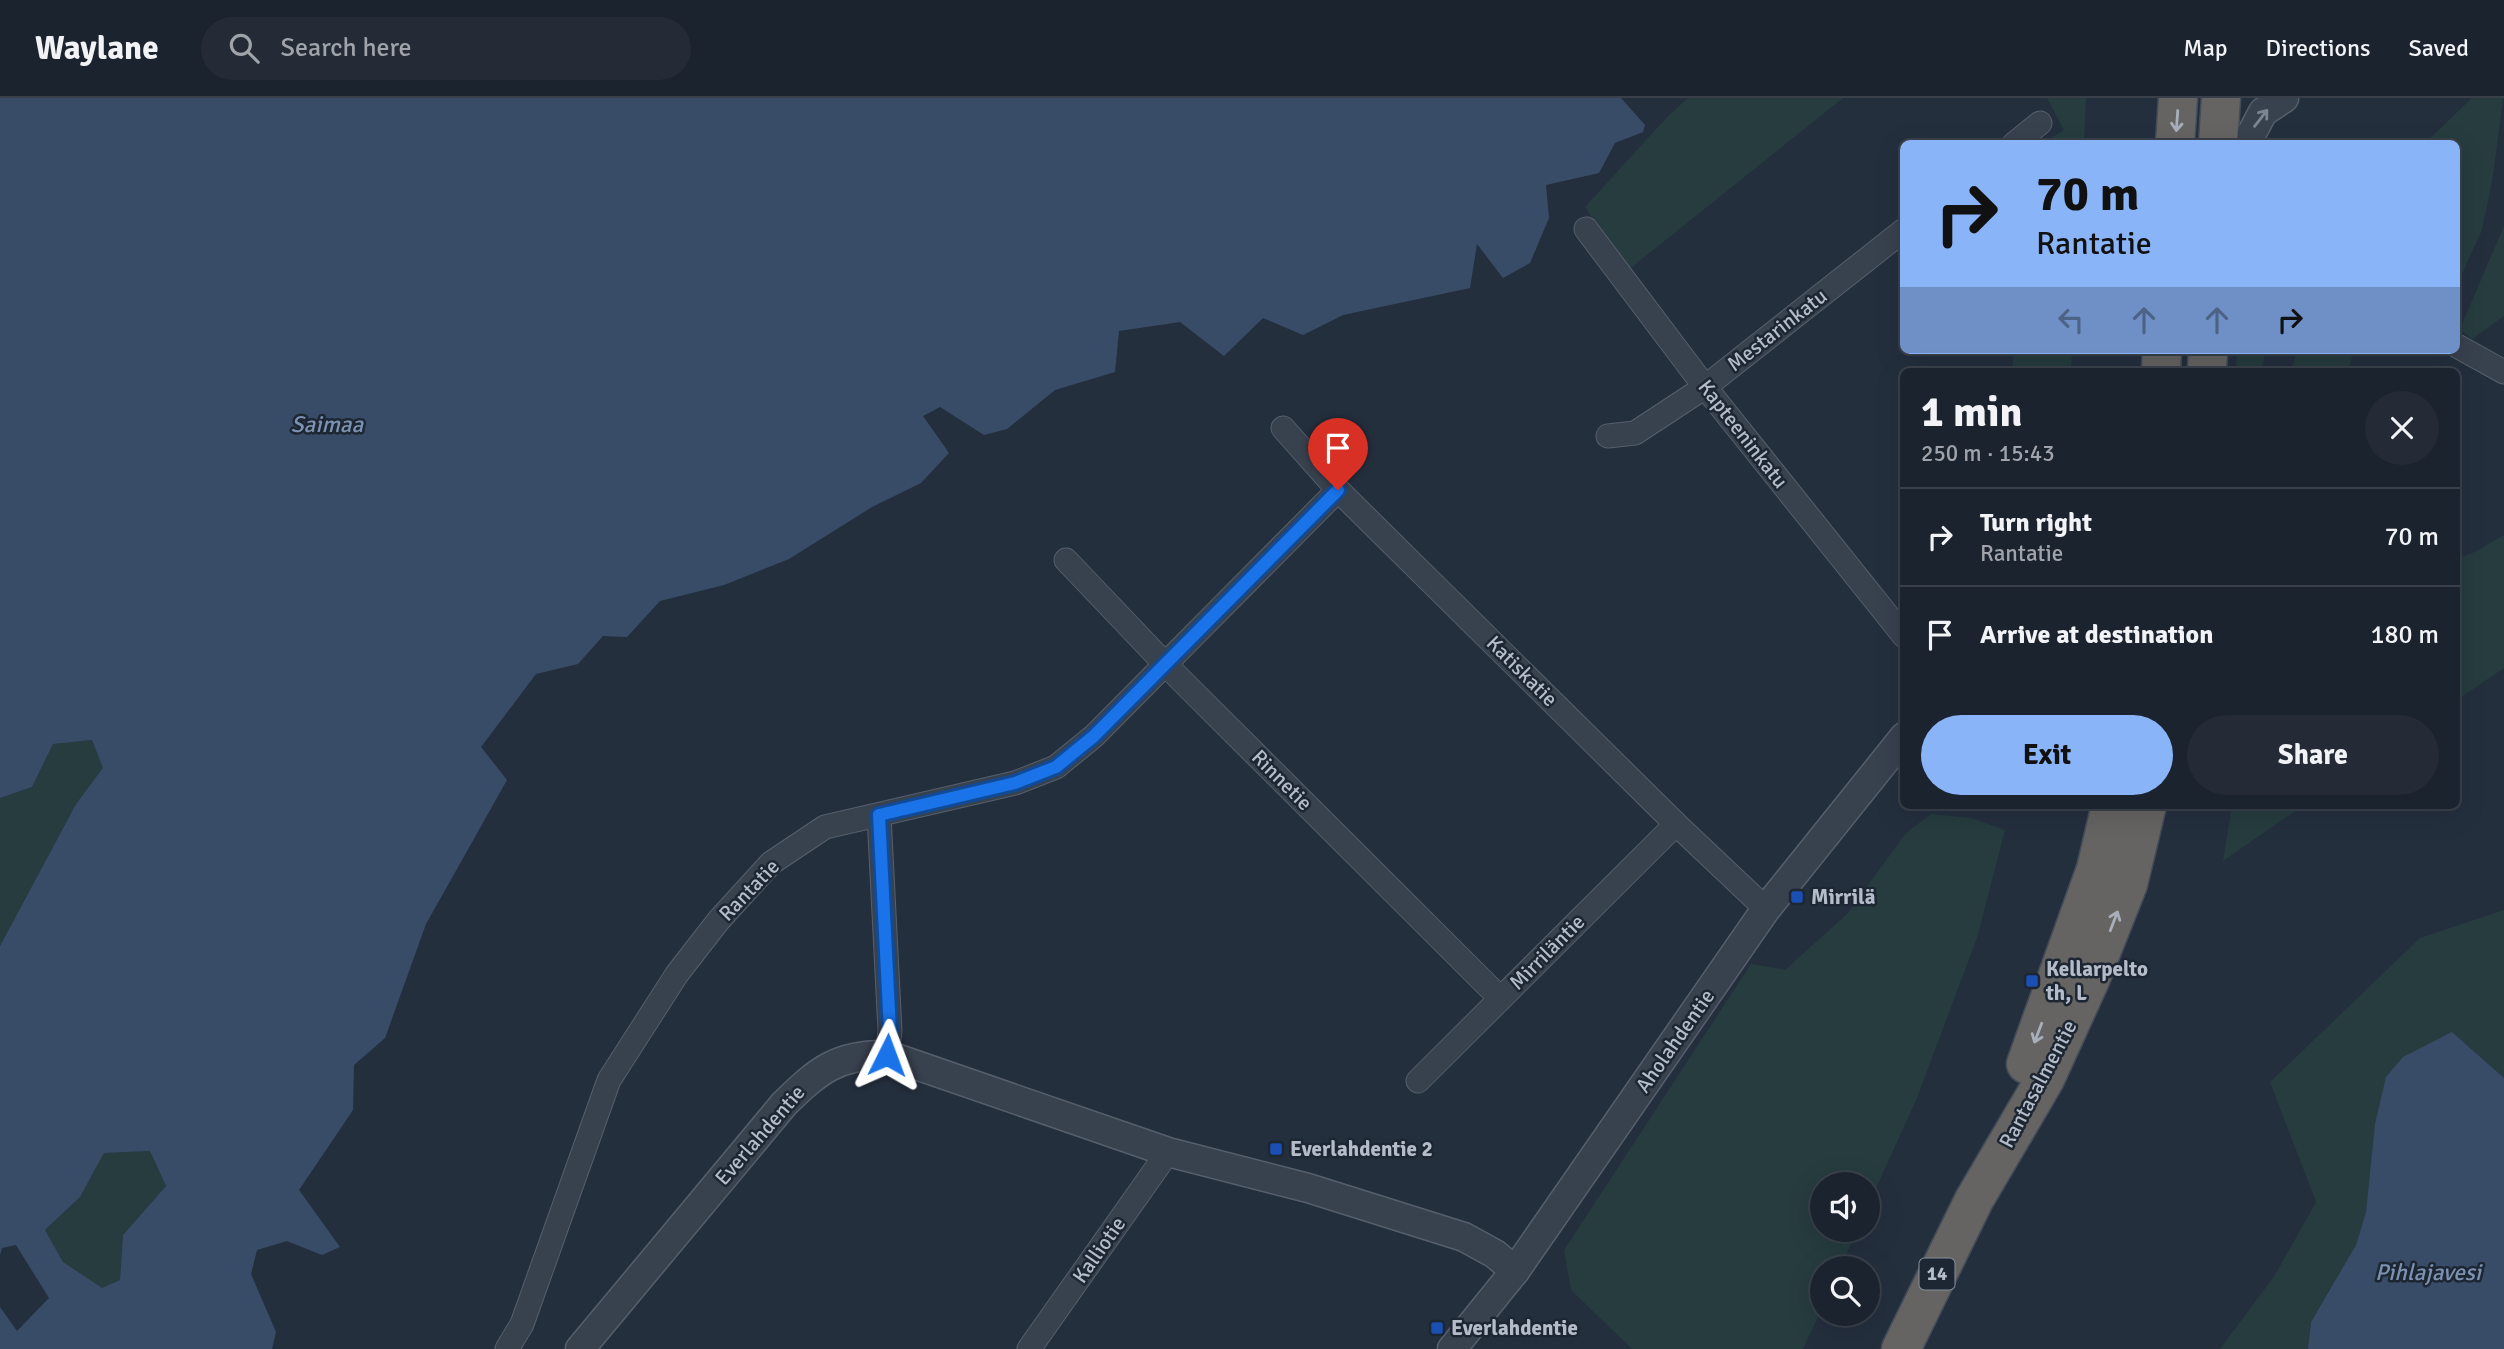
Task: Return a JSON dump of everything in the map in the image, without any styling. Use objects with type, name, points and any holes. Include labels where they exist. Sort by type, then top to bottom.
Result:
[{"type":"highway","points":[[2175,140],[2178,98]]},
{"type":"highway","points":[[2218,140],[2221,98]]},
{"type":"highway","name":"Rantasalmentie","points":[[1974,1200],[2042,1024],[2096,869],[2110,809]]},
{"type":"highway","name":"Rantasalmentie","points":[[1901,1349],[1974,1200],[2046,1079],[2090,980],[2128,884],[2146,809]]},
{"type":"street","points":[[2248,140],[2263,112],[2284,98]]},
{"type":"street","points":[[2019,140],[2040,123]]},
{"type":"street","name":"Kapteeninkatu","points":[[1586,229],[1705,387],[1900,631]]},
{"type":"street","name":"Mestarinkatu","points":[[1608,436],[1635,433],[1705,387],[1900,233]]},
{"type":"street","points":[[2460,348],[2504,372]]},
{"type":"street","name":"Katiskatie","points":[[1283,428],[1338,490],[1676,824],[1766,909]]},
{"type":"street","name":"Rantatie","points":[[507,1349],[522,1324],[609,1080],[677,974],[719,920],[771,863],[825,827],[1015,783],[1056,767],[1094,736],[1338,490]]},
{"type":"street","name":"Rinnetie","points":[[1066,560],[1165,664],[1500,999]]},
{"type":"street","name":"Aholahdentie","points":[[1452,1349],[1515,1271],[1766,909],[1900,742]]},
{"type":"street","points":[[879,815],[890,1031],[887,1055]]},
{"type":"street","name":"Mirriläntie","points":[[1418,1081],[1676,824]]},
{"type":"street","name":"Everlahdentie","points":[[580,1349],[784,1104],[811,1077],[834,1063],[862,1054],[887,1055],[1168,1152],[1308,1188],[1464,1237],[1494,1254],[1515,1271]]},
{"type":"street","name":"Kalliotie","points":[[1029,1349],[1168,1152]]},
{"type":"green space","points":[[1688,98],[1843,98],[1627,271],[1585,207],[1668,116]]},
{"type":"green space","points":[[2047,98],[2086,98],[2084,140],[2048,140],[2064,130]]},
{"type":"green space","points":[[2472,98],[2503,98],[2493,176],[2482,230],[2460,278],[2460,140],[2428,140]]},
{"type":"green space","points":[[2504,226],[2504,316],[2472,339],[2460,329]]},
{"type":"green space","points":[[2013,354],[2072,354],[2071,368],[2013,368]]},
{"type":"green space","points":[[2237,354],[2265,354],[2262,368],[2236,368]]},
{"type":"green space","points":[[2296,354],[2353,354],[2349,368],[2292,368]]},
{"type":"green space","points":[[2504,535],[2504,668],[2460,698],[2460,558]]},
{"type":"green space","points":[[92,740],[104,768],[76,804],[0,946],[0,798],[32,787],[53,744]]},
{"type":"green space","points":[[2231,809],[2298,809],[2223,861]]},
{"type":"green space","points":[[1931,814],[1972,818],[2005,830],[1977,938],[1917,1098],[1880,1179],[1880,1172],[1810,1172],[1810,1242],[1852,1242],[1846,1256],[1810,1256],[1810,1326],[1814,1326],[1803,1349],[1632,1349],[1571,1290],[1564,1250],[1751,964],[1785,970],[1847,914],[1906,833]]},
{"type":"green space","points":[[2504,910],[2504,1078],[2452,1032],[2370,1176],[2366,1212],[2356,1245],[2311,1322],[2308,1349],[2220,1349],[2275,1275],[2316,1202],[2270,1082],[2420,938]]},
{"type":"green space","points":[[150,1151],[166,1186],[123,1235],[120,1280],[102,1289],[63,1262],[45,1230],[80,1197],[104,1153]]},
{"type":"water","name":"Saimaa","points":[[0,98],[1621,98],[1645,125],[1643,132],[1615,143],[1599,173],[1546,185],[1549,218],[1530,263],[1503,278],[1477,244],[1470,288],[1343,315],[1303,335],[1263,318],[1224,356],[1180,322],[1119,331],[1115,372],[1055,390],[1007,429],[984,435],[940,407],[923,416],[949,453],[921,483],[872,507],[789,559],[724,585],[660,601],[627,637],[603,636],[578,664],[536,674],[481,747],[507,780],[426,924],[385,1038],[354,1065],[353,1110],[299,1190],[340,1247],[322,1255],[287,1241],[257,1250],[251,1274],[276,1332],[272,1349],[0,1349],[0,1307],[17,1331],[49,1298],[16,1245],[2,1248],[0,1255],[0,946],[76,804],[103,768],[92,740],[53,744],[32,787],[0,798]],"holes":[[[150,1151],[166,1186],[123,1235],[120,1280],[102,1288],[63,1262],[45,1230],[80,1197],[104,1153]]]},
{"type":"water","name":"Pihlajavesi","points":[[2452,1032],[2504,1078],[2504,1349],[2308,1349],[2311,1322],[2356,1245],[2366,1212],[2375,1124],[2386,1077],[2403,1057]]},
{"type":"place","name":"Mirrilä","points":[[1797,897]]},
{"type":"place","name":"Kellarpelto th, L","points":[[2032,981]]},
{"type":"place","name":"Everlahdentie 2","points":[[1276,1149]]},
{"type":"place","name":"Everlahdentie","points":[[1437,1328]]},
{"type":"route","points":[[887,1055],[890,1031],[879,815],[1015,783],[1056,767],[1094,736],[1338,490]]}]
